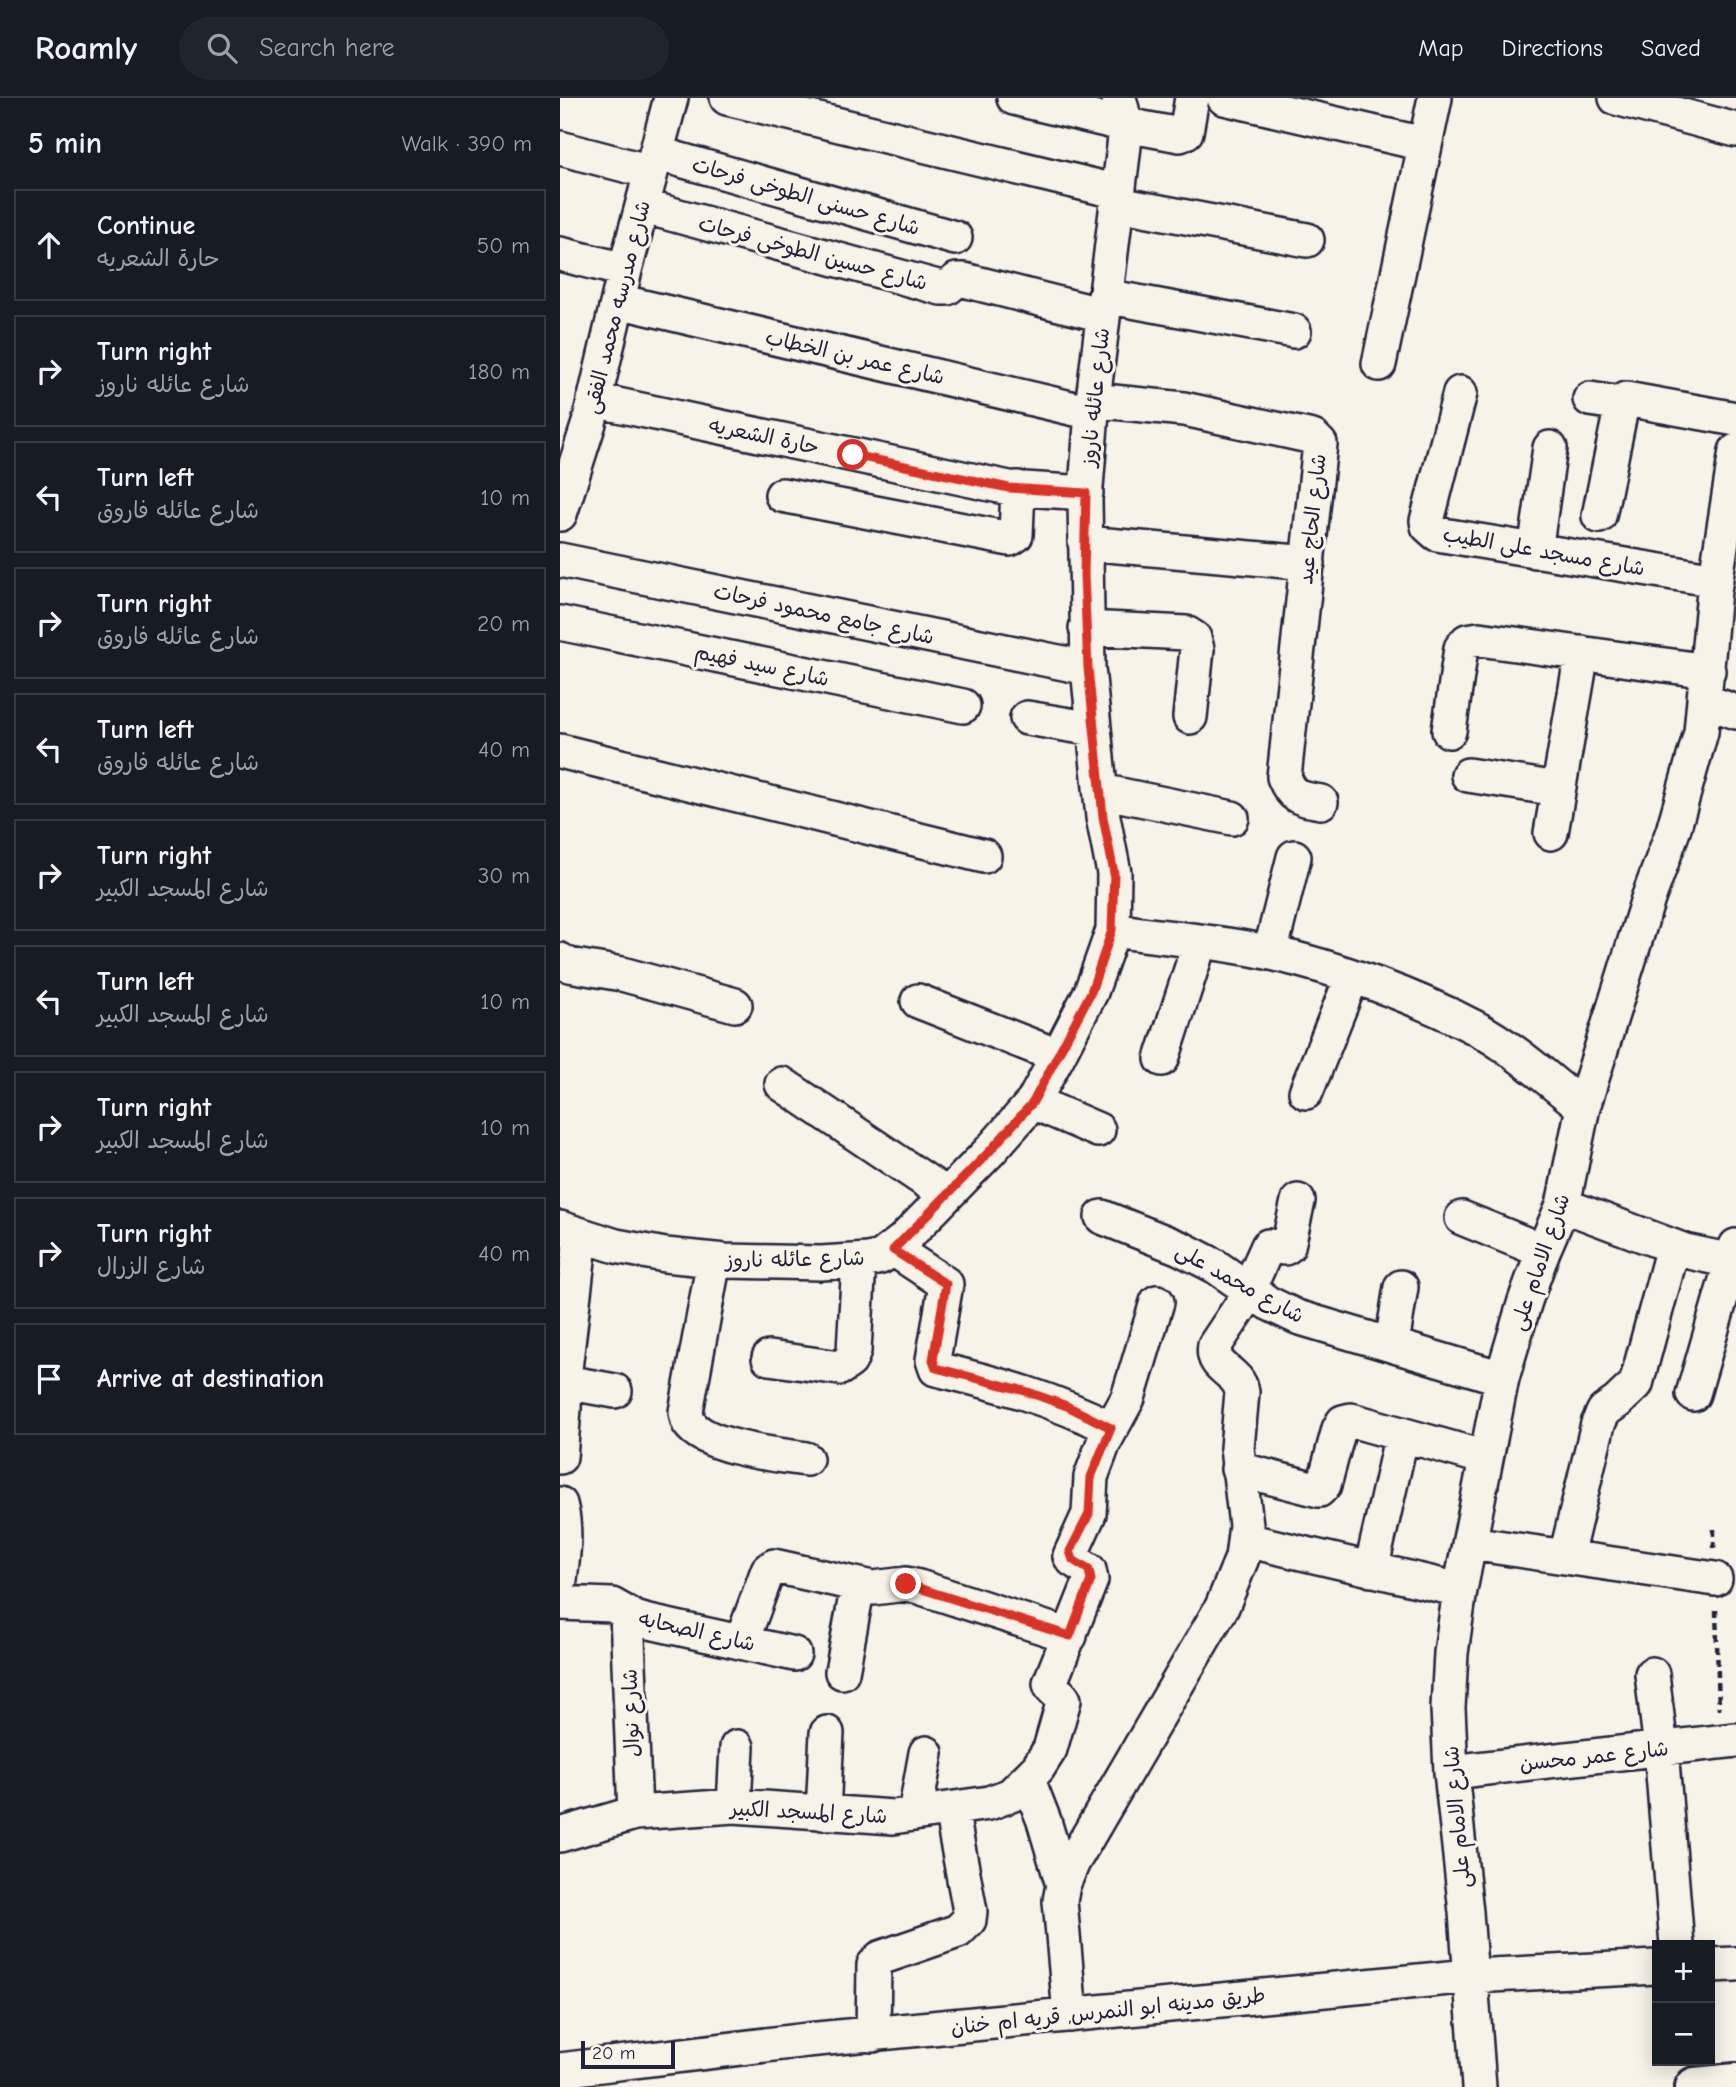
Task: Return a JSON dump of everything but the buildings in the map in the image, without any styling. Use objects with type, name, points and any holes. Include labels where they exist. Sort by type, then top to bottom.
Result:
[{"type":"street","name":"شارع مدرسه محمد الفقى","points":[[560,514],[594,400],[671,98]]},
{"type":"street","points":[[727,98],[1119,198],[1307,240]]},
{"type":"street","points":[[1014,98],[1123,112],[1180,135],[1186,131],[1192,98]]},
{"type":"street","points":[[1224,98],[1424,144]]},
{"type":"street","points":[[1379,364],[1435,98]]},
{"type":"street","points":[[1616,98],[1736,130]]},
{"type":"street","name":"شارع عائله ناروز","points":[[571,1232],[616,1246],[714,1260],[821,1263],[881,1257],[893,1250],[947,1195],[1033,1102],[1091,992],[1112,930],[1114,873],[1103,817],[1088,668],[1086,493],[1104,306],[1119,198],[1123,112]]},
{"type":"street","name":"شارع حسنى الطوخى فرحات","points":[[560,148],[654,163],[955,238]]},
{"type":"street","name":"شارع حسين الطوخى فرحات","points":[[642,206],[942,288],[947,288],[957,280],[964,280],[1104,306],[1294,331]]},
{"type":"street","name":"شارع عمر بن الخطاب","points":[[560,254],[621,286],[1093,407]]},
{"type":"street","name":"شارع مسجد على الطيب","points":[[1460,393],[1427,521],[1428,526],[1437,534],[1716,580]]},
{"type":"street","points":[[1599,516],[1622,404],[1629,398],[1736,419]]},
{"type":"street","points":[[1590,399],[1622,404]]},
{"type":"street","name":"حارة الشعريه","points":[[594,400],[1017,488],[1086,493]]},
{"type":"street","name":"شارع الحاج عيد","points":[[1093,407],[1184,409],[1317,440],[1320,444],[1284,777],[1289,790],[1297,797],[1321,802]]},
{"type":"street","points":[[1535,551],[1550,448]]},
{"type":"street","name":"شارع الامام على","points":[[1479,2087],[1451,1772],[1448,1708],[1451,1653],[1460,1590],[1502,1378],[1525,1301],[1563,1205],[1583,1107],[1604,1034],[1692,771],[1701,732],[1716,580],[1736,451]]},
{"type":"street","points":[[782,495],[1010,539],[1016,535],[1017,488]]},
{"type":"street","points":[[1085,543],[1308,563]]},
{"type":"street","name":"شارع جامع محمود فرحات","points":[[560,560],[1088,668]]},
{"type":"street","name":"شارع سيد فهيم","points":[[560,623],[963,706]]},
{"type":"street","points":[[1086,628],[1186,633],[1194,638],[1197,649],[1190,717]]},
{"type":"street","points":[[1450,732],[1461,648],[1467,641],[1479,639],[1582,653],[1707,686],[1736,712]]},
{"type":"street","points":[[1550,833],[1582,653]]},
{"type":"street","points":[[1027,718],[1094,729]]},
{"type":"street","points":[[560,751],[984,856]]},
{"type":"street","points":[[1468,775],[1558,789]]},
{"type":"street","points":[[1101,791],[1232,818]]},
{"type":"street","points":[[1270,953],[1294,857]]},
{"type":"street","points":[[1112,930],[1270,953],[1352,977],[1477,1028],[1513,1052],[1583,1107]]},
{"type":"street","points":[[1162,1059],[1200,942]]},
{"type":"street","points":[[560,960],[735,1005]]},
{"type":"street","points":[[1306,1092],[1352,977]]},
{"type":"street","points":[[918,1001],[1058,1056]]},
{"type":"street","points":[[782,1084],[947,1195]]},
{"type":"street","points":[[1033,1102],[1098,1130]]},
{"type":"street","points":[[1070,2015],[1060,1901],[1063,1885],[1073,1862],[1222,1607],[1242,1558],[1246,1540],[1237,1448],[1241,1384],[1216,1361],[1213,1354],[1215,1345],[1249,1290],[1268,1246],[1289,1246],[1298,1201]]},
{"type":"street","points":[[1563,1205],[1673,1247],[1734,1257],[1693,1394]]},
{"type":"street","name":"شارع محمد على","points":[[1102,1217],[1180,1248],[1215,1266],[1268,1303],[1297,1317],[1502,1378]]},
{"type":"street","points":[[1462,1218],[1543,1251]]},
{"type":"street","points":[[560,1457],[571,1232]]},
{"type":"street","points":[[1566,1556],[1598,1424],[1604,1411],[1636,1384],[1673,1247]]},
{"type":"street","points":[[893,1250],[946,1284],[933,1360],[936,1368],[1025,1391],[1067,1406],[1111,1428]]},
{"type":"street","points":[[714,1260],[686,1412],[690,1424],[737,1449],[806,1459]]},
{"type":"street","points":[[769,1358],[840,1368],[850,1361],[854,1351],[859,1261]]},
{"type":"street","points":[[1392,1344],[1401,1287]]},
{"type":"street","name":"شارع المسجد الكبير","points":[[560,1835],[635,1813],[734,1807],[893,1817],[989,1803],[1011,1795],[1028,1780],[1050,1749],[1057,1727],[1064,1700],[1049,1683],[1070,1636],[1092,1574],[1073,1560],[1070,1551],[1089,1514],[1091,1477],[1111,1428],[1128,1398],[1157,1302]]},
{"type":"street","points":[[565,1382],[615,1391]]},
{"type":"street","points":[[1238,1469],[1318,1490],[1324,1485],[1343,1422],[1351,1420],[1486,1458]]},
{"type":"street","points":[[1371,1570],[1402,1434]]},
{"type":"street","points":[[560,1505],[564,1520],[564,1541],[560,1580]]},
{"type":"street","points":[[1246,1540],[1460,1590]]},
{"type":"street","points":[[1470,1543],[1715,1578]]},
{"type":"street","points":[[741,1641],[768,1570],[774,1566],[873,1588],[906,1584],[919,1587],[1070,1636]]},
{"type":"street","points":[[842,1672],[858,1585]]},
{"type":"street","name":"شارع الصحابه","points":[[560,1603],[612,1605],[646,1621],[793,1654]]},
{"type":"street","name":"شارع نوال","points":[[627,1614],[635,1813]]},
{"type":"street","points":[[1652,1674],[1678,1940]]},
{"type":"street","points":[[823,1813],[827,1732]]},
{"type":"street","name":"شارع عمر محسن","points":[[1451,1772],[1728,1741]]},
{"type":"street","points":[[734,1807],[737,1747]]},
{"type":"street","points":[[915,1814],[926,1753]]},
{"type":"street","points":[[1028,1780],[1044,1821],[1063,1885]]},
{"type":"street","points":[[873,2035],[874,1965],[880,1958],[958,1931],[969,1920],[970,1911],[951,1809]]},
{"type":"street","points":[[1715,1965],[1736,1964]]},
{"type":"street","name":"طريق مدينه ابو النمرس, قريه ام خنان","points":[[560,2070],[807,2040],[1470,1976],[1652,1967]]},
{"type":"street","points":[[1695,2087],[1736,2083]]},
{"type":"path","points":[[1714,1529],[1715,1578],[1728,1741]]},
{"type":"route","points":[[853,455],[1009,488],[1086,493],[1084,575],[1088,668],[1103,817],[1114,873],[1112,930],[1091,992],[1033,1102],[989,1152],[893,1250],[946,1284],[934,1367],[1025,1391],[1067,1406],[1111,1428],[1089,1484],[1089,1514],[1070,1551],[1073,1560],[1092,1574],[1091,1580],[1070,1636],[906,1584]]}]
